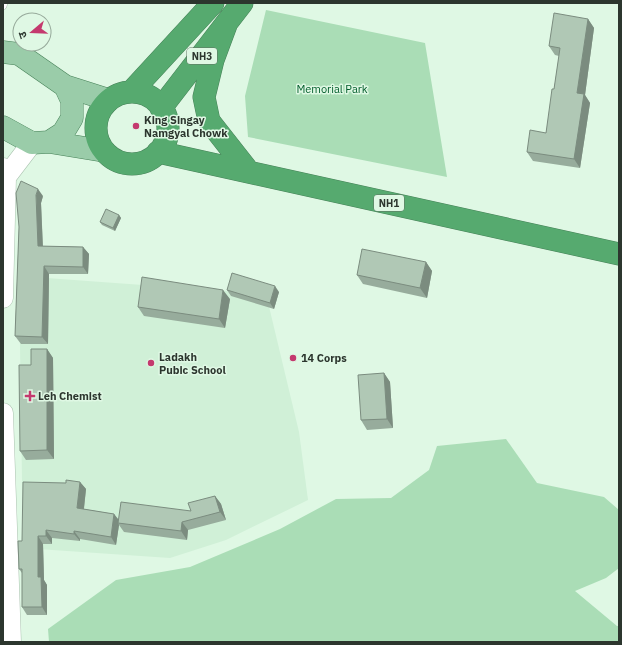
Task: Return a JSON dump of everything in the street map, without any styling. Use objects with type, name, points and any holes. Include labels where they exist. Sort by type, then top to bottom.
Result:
[{"type":"highway","name":"NH3","points":[[131,92],[213,3]]},
{"type":"highway","name":"NH3","points":[[161,108],[242,3]]},
{"type":"highway","points":[[226,25],[213,60],[204,97],[209,122],[249,172]]},
{"type":"highway","points":[[131,92],[148,96],[161,108],[166,119],[167,131],[165,142],[158,152],[148,160],[137,164],[125,163],[113,159],[104,151],[98,141],[96,130],[97,119],[109,100],[119,94],[131,92]]},
{"type":"highway","name":"NH1","points":[[158,152],[619,254]]},
{"type":"main road","points":[[3,52],[19,54],[65,86],[109,100]]},
{"type":"main road","points":[[40,143],[63,133],[72,118],[72,101],[65,86]]},
{"type":"main road","points":[[3,127],[40,143],[104,151]]},
{"type":"street","points":[[3,298],[5,172],[40,143]]},
{"type":"street","points":[[3,413],[11,642]]},
{"type":"shaded area","name":"Ladakh Pubic School","points":[[19,276],[266,294],[299,432],[308,500],[226,540],[170,558],[23,548]]},
{"type":"green space","name":"Memorial Park","points":[[266,10],[425,43],[447,177],[248,137],[245,96]]},
{"type":"green space","points":[[506,439],[537,483],[604,497],[619,510],[619,568],[606,578],[575,591],[617,626],[619,626],[619,642],[49,642],[48,629],[116,580],[190,567],[280,529],[336,499],[391,498],[429,470],[437,446]]},
{"type":"building","points":[[554,13],[588,19],[577,93],[584,94],[574,159],[527,152],[530,130],[546,133],[552,89],[554,89],[560,48],[549,46]]},
{"type":"building","points":[[21,181],[38,189],[36,195],[38,246],[83,247],[83,267],[44,266],[42,337],[15,336],[19,227],[16,193]]},
{"type":"building","points":[[106,209],[119,215],[113,228],[100,222]]},
{"type":"building","points":[[362,249],[426,262],[420,288],[357,275]]},
{"type":"building","points":[[232,273],[275,286],[270,303],[227,290]]},
{"type":"building","points":[[142,277],[223,290],[219,319],[138,307]]},
{"type":"building","points":[[31,349],[47,349],[47,450],[20,451],[19,365],[31,365]]},
{"type":"building","points":[[384,373],[387,419],[361,420],[358,375]]},
{"type":"building","points":[[66,480],[80,482],[77,508],[114,514],[111,537],[74,531],[74,534],[46,530],[46,536],[38,536],[38,577],[41,577],[42,607],[22,607],[22,569],[19,569],[18,541],[22,541],[23,482],[66,483]]},
{"type":"building","points":[[215,496],[220,512],[182,522],[181,531],[118,523],[121,502],[191,511],[188,503]]},
{"type":"place","name":"King Singay Namgyal Chowk","points":[[136,126]]},
{"type":"place","name":"14 Corps","points":[[293,358]]},
{"type":"place","name":"Ladakh Pubic School","points":[[151,363]]},
{"type":"place","name":"Leh Chemist","points":[[30,396]]}]
